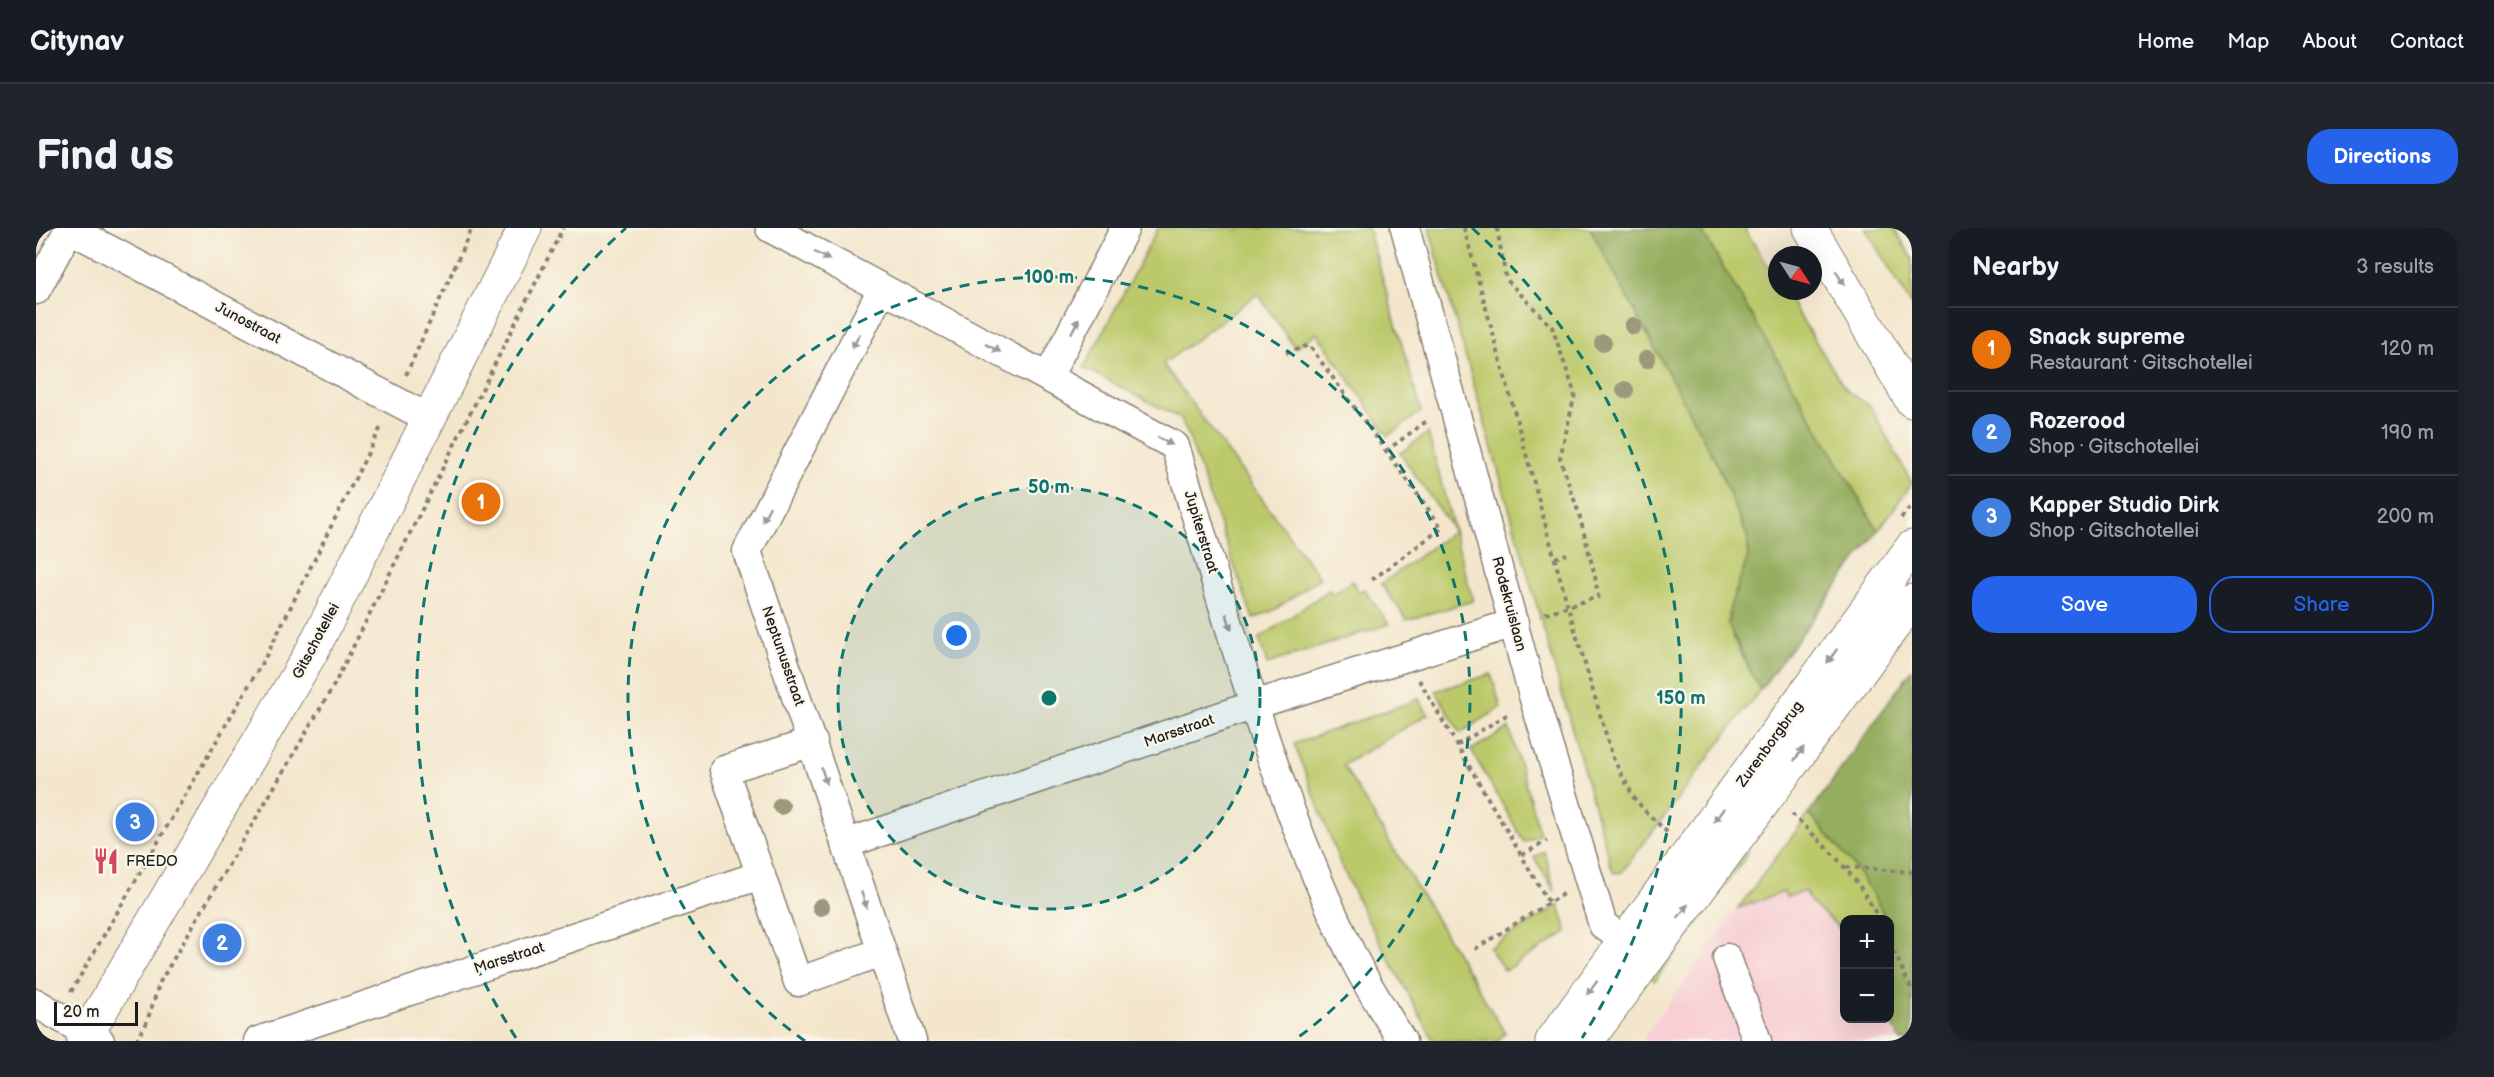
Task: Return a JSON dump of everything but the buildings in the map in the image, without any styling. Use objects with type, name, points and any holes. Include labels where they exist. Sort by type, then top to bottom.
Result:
[{"type":"main road","name":"Gitschotellei","points":[[90,1038],[301,670],[525,228]]},
{"type":"main road","points":[[1810,228],[1912,401]]},
{"type":"main road","name":"Zurenborgbrug","points":[[1638,950],[1866,609],[1912,547]]},
{"type":"main road","name":"Zurenborgbrug","points":[[1638,950],[1912,601]]},
{"type":"main road","points":[[1552,1041],[1638,950]]},
{"type":"main road","points":[[1587,1041],[1638,950]]},
{"type":"street","name":"Junostraat","points":[[68,228],[428,418]]},
{"type":"street","points":[[36,290],[68,228]]},
{"type":"street","name":"Jupiterstraat","points":[[770,228],[1175,446],[1254,705],[1313,870],[1355,960],[1402,1041]]},
{"type":"street","points":[[1048,378],[1125,228]]},
{"type":"street","name":"Rodekruislaan","points":[[1406,228],[1534,699],[1603,925],[1638,950]]},
{"type":"street","name":"Neptunusstraat","points":[[882,289],[747,551],[912,1041]]},
{"type":"street","name":"Marsstraat","points":[[845,844],[1254,705],[1514,623]]},
{"type":"street","points":[[813,742],[724,770],[798,982],[881,952]]},
{"type":"street","name":"Marsstraat","points":[[258,1041],[761,875]]},
{"type":"street","points":[[1727,958],[1756,1041]]},
{"type":"street","points":[[47,1009],[90,1038]]},
{"type":"path","points":[[47,1009],[262,663],[394,401],[472,228]]},
{"type":"path","points":[[1464,228],[1568,607],[1613,758],[1622,779],[1647,813],[1670,835]]},
{"type":"path","points":[[1497,228],[1506,279],[1552,327],[1575,394],[1560,458],[1579,514],[1596,576],[1598,597],[1568,607]]},
{"type":"path","points":[[1286,353],[1310,345],[1442,528],[1369,582]]},
{"type":"path","points":[[1386,451],[1453,402]]},
{"type":"path","points":[[1555,558],[1567,554]]},
{"type":"path","points":[[1405,657],[1549,903]]},
{"type":"path","points":[[1457,745],[1534,699]]},
{"type":"path","points":[[1789,811],[1845,867],[1860,885],[1876,915]]},
{"type":"path","points":[[1845,867],[1912,872]]},
{"type":"path","points":[[1474,949],[1589,878]]},
{"type":"path","points":[[1894,952],[1912,991]]},
{"type":"shaded area","points":[[1805,891],[1808,899],[1840,927],[1840,1023],[1891,1023],[1901,1041],[1641,1041],[1738,908],[1784,892],[1786,897]]},
{"type":"green space","points":[[1158,228],[1234,228],[1239,231],[1240,228],[1368,228],[1421,412],[1388,436],[1317,333],[1295,348],[1258,294],[1163,364],[1320,578],[1274,610],[1253,619],[1187,432],[1180,418],[1084,368]]},
{"type":"green space","points":[[1429,228],[1590,228],[1714,458],[1748,538],[1748,557],[1730,607],[1734,640],[1760,690],[1622,872],[1614,873],[1612,869]]},
{"type":"green space","points":[[1590,228],[1700,228],[1878,531],[1760,690],[1728,624],[1730,607],[1748,557],[1748,538],[1714,458]]},
{"type":"green space","points":[[1700,228],[1744,228],[1768,266],[1768,300],[1790,300],[1846,390],[1870,406],[1912,483],[1878,531]]},
{"type":"green space","points":[[1865,228],[1894,228],[1912,258],[1912,306]]},
{"type":"green space","points":[[1428,433],[1473,601],[1407,620],[1381,584],[1454,531],[1400,453]]},
{"type":"green space","points":[[1352,581],[1359,592],[1364,589],[1389,624],[1267,664],[1259,639],[1329,590],[1333,594]]},
{"type":"green space","points":[[1912,669],[1912,1041],[1901,1041],[1891,1023],[1894,1023],[1894,915],[1884,915],[1852,864],[1809,814]]},
{"type":"green space","points":[[1491,674],[1501,708],[1460,733],[1436,691]]},
{"type":"green space","points":[[1419,699],[1428,714],[1343,765],[1505,1033],[1498,1041],[1434,1041],[1365,915],[1340,863],[1294,744]]},
{"type":"green space","points":[[1509,728],[1540,834],[1524,842],[1471,750]]},
{"type":"green space","points":[[1809,814],[1842,851],[1884,915],[1840,915],[1840,929],[1812,904],[1805,891],[1786,897],[1784,892],[1738,908]]},
{"type":"green space","points":[[1748,850],[1744,860],[1655,981],[1648,976]]},
{"type":"green space","points":[[1544,851],[1555,891],[1534,857]]},
{"type":"green space","points":[[1559,905],[1567,932],[1505,971],[1489,948]]},
{"type":"place","name":"Snack supreme","points":[[481,502]]},
{"type":"place","name":"Kapper Studio Dirk","points":[[135,822]]},
{"type":"place","name":"FREDO","points":[[106,861]]},
{"type":"place","name":"Rozerood","points":[[222,943]]}]
